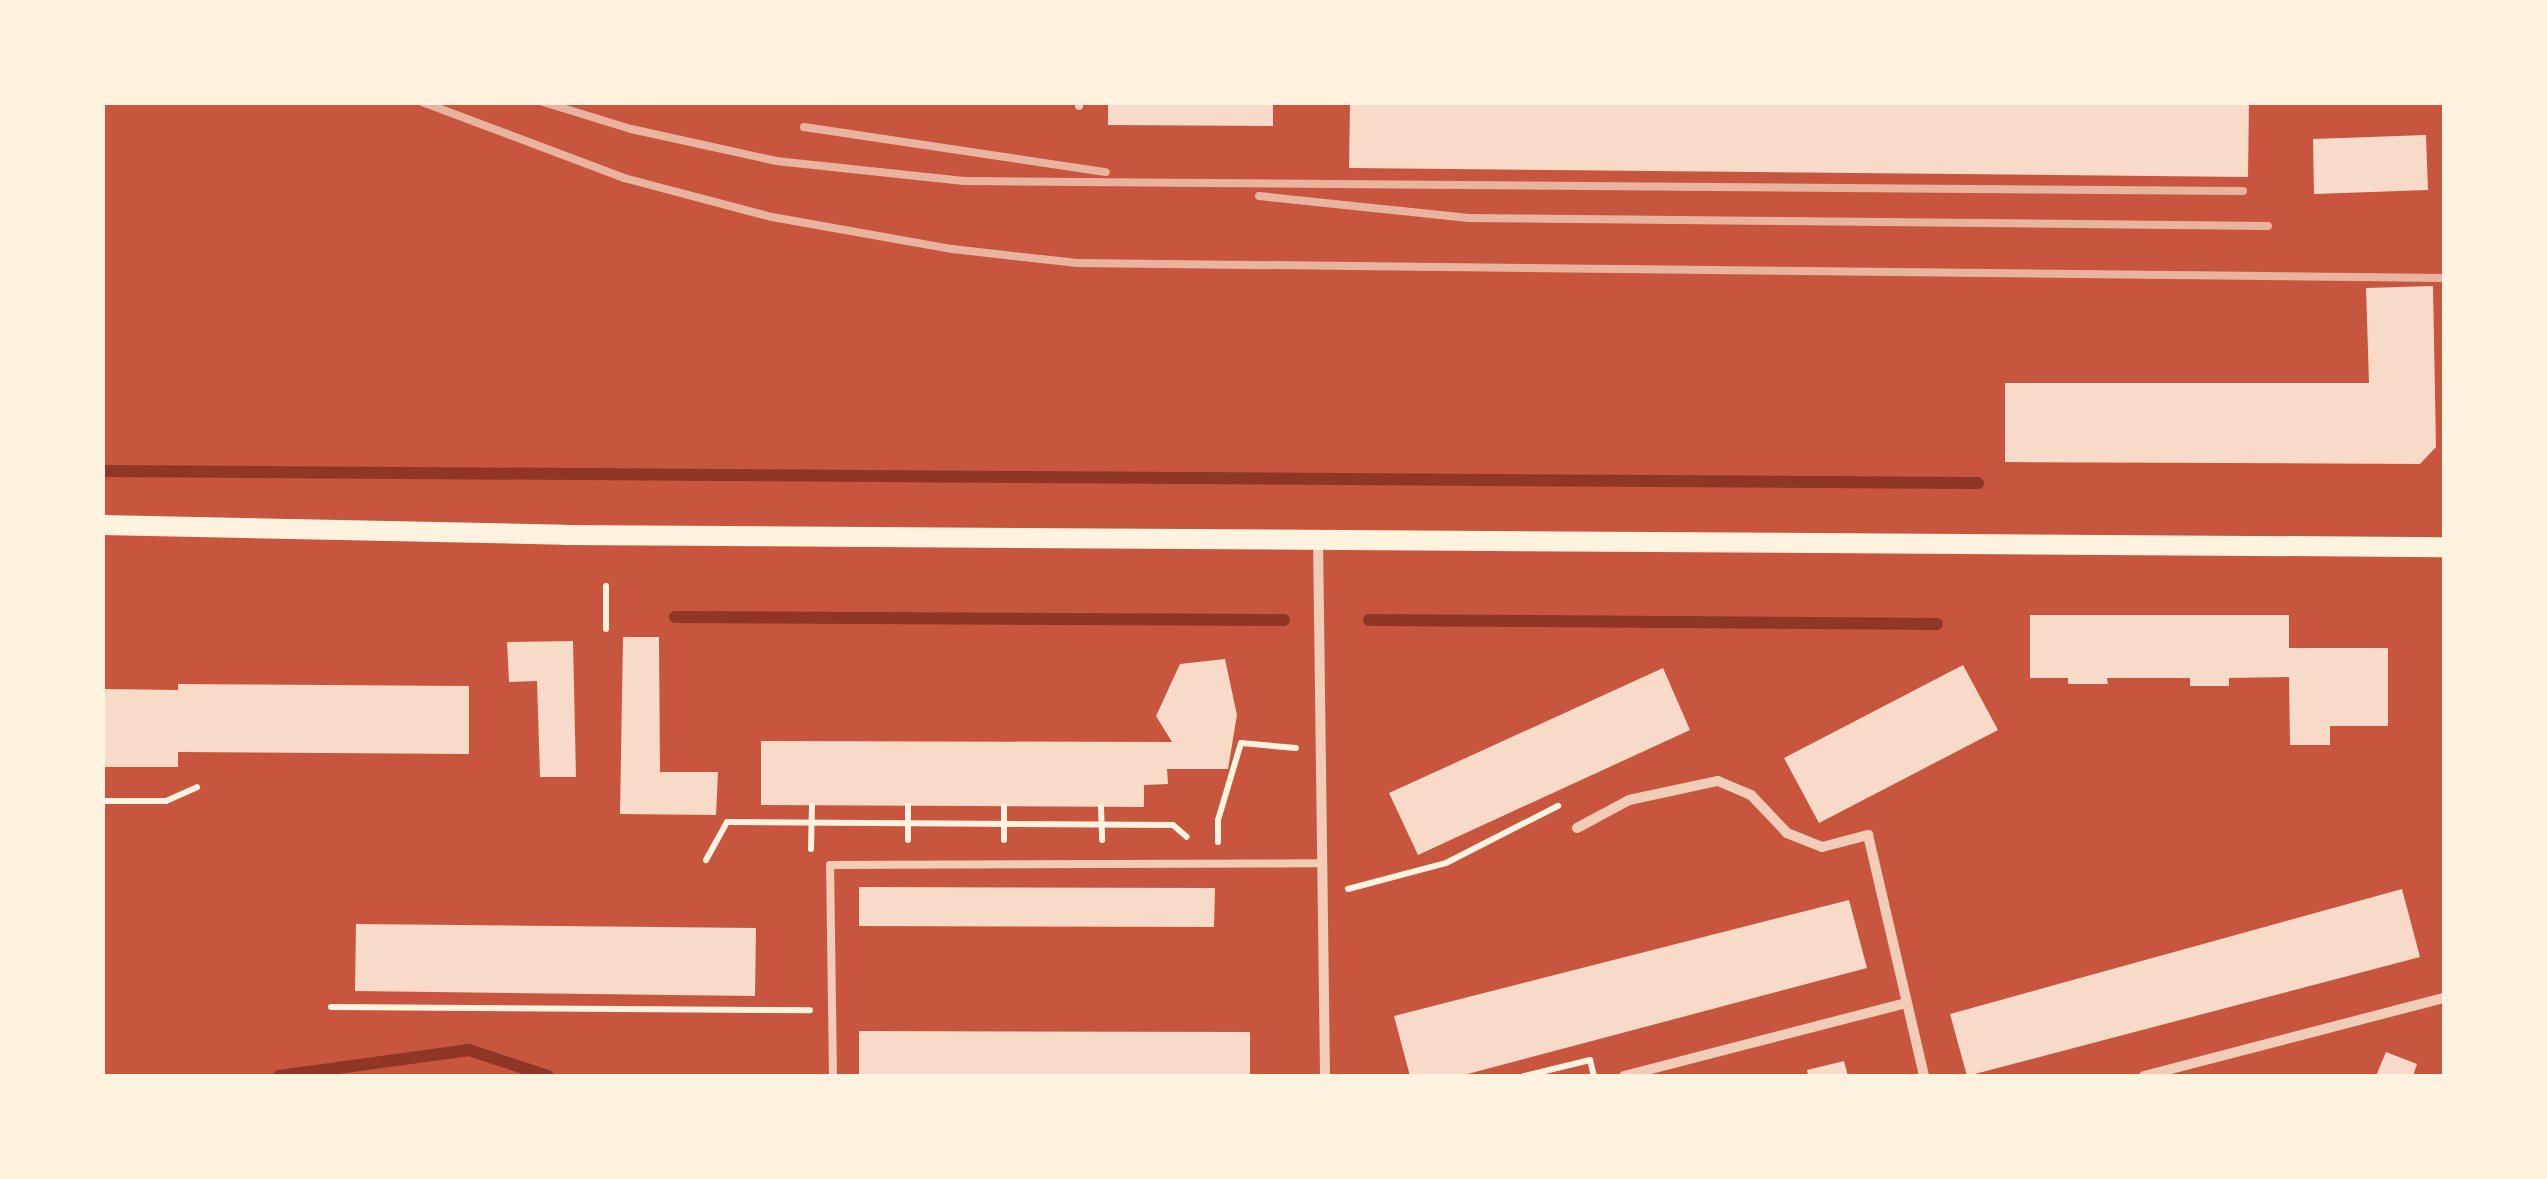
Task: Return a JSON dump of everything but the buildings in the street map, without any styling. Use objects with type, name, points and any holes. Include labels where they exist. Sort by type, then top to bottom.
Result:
[{"type":"main road","points":[[102,525],[564,536],[2444,547]]},
{"type":"street","points":[[1318,538],[1326,1076]]},
{"type":"street","points":[[1577,828],[1628,800],[1718,781],[1752,795],[1787,834],[1822,847],[1868,835],[1924,1076]]},
{"type":"street","points":[[2144,1076],[2444,998]]},
{"type":"street","points":[[1624,1076],[1906,1003]]},
{"type":"lane","points":[[833,1076],[830,865],[1323,862]]},
{"type":"path","points":[[606,586],[606,629]]},
{"type":"path","points":[[1218,863],[1218,820],[1240,743],[1321,750]]},
{"type":"path","points":[[102,802],[166,801],[198,786]]},
{"type":"path","points":[[1323,896],[1446,863],[1566,802],[1577,828]]},
{"type":"path","points":[[810,864],[812,806]]},
{"type":"path","points":[[908,806],[908,864]]},
{"type":"path","points":[[1004,806],[1005,864]]},
{"type":"path","points":[[706,860],[727,822],[1173,825],[1218,863]]},
{"type":"path","points":[[331,1007],[832,1010]]},
{"type":"path","points":[[1524,1076],[1590,1060],[1594,1076]]},
{"type":"waterway","points":[[102,471],[1978,483]]},
{"type":"waterway","points":[[675,617],[1284,620]]},
{"type":"waterway","points":[[1369,620],[1937,624]]},
{"type":"waterway","points":[[279,1076],[469,1050],[548,1076]]},
{"type":"railway","points":[[422,102],[624,178],[772,217],[952,249],[1077,263],[2444,278]]},
{"type":"railway","points":[[543,102],[631,129],[776,161],[964,181],[2243,191]]},
{"type":"railway","points":[[804,127],[1106,172]]},
{"type":"railway","points":[[1259,196],[1469,218],[2268,226]]}]
